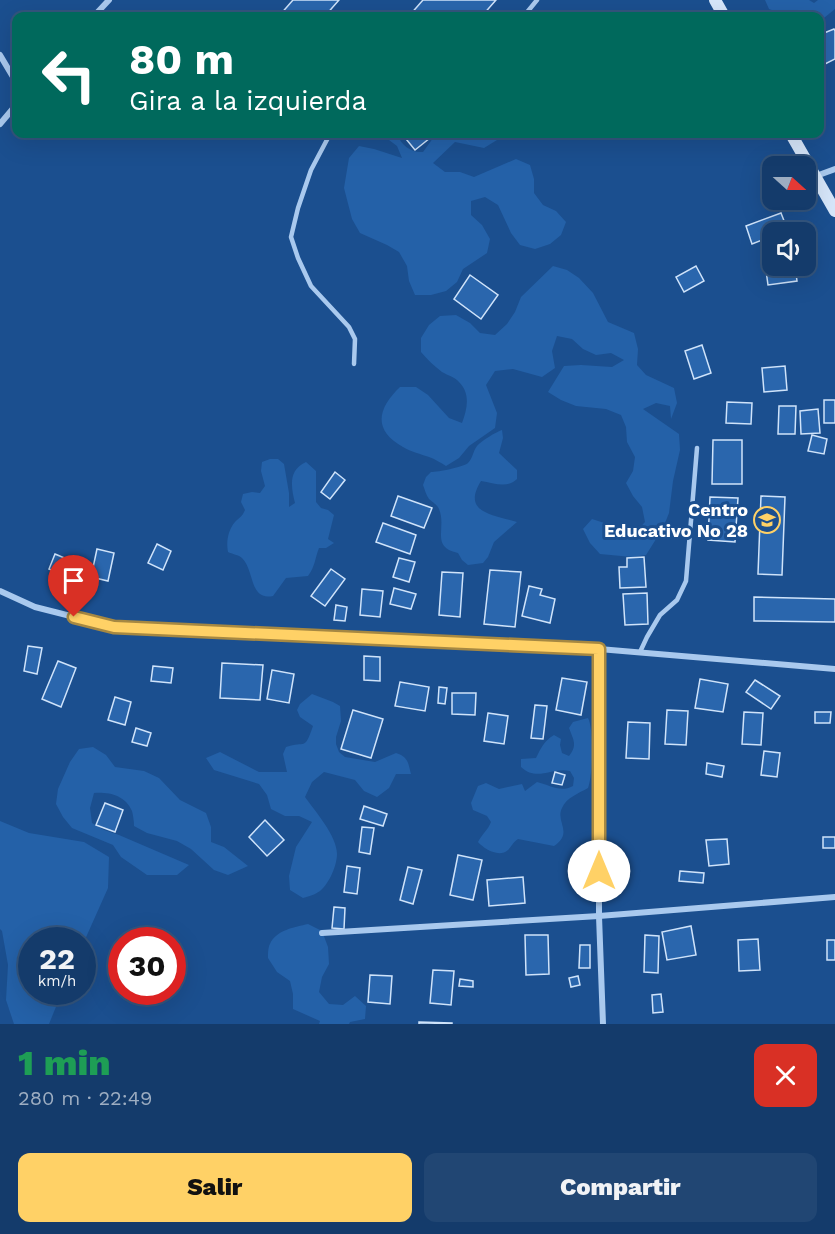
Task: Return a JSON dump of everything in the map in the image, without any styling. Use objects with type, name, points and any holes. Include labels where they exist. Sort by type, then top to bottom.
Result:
[{"type":"main road","points":[[793,138],[804,156]]},
{"type":"main road","points":[[816,176],[835,211]]},
{"type":"street","points":[[98,12],[109,0]]},
{"type":"street","points":[[0,55],[12,75]]},
{"type":"street","points":[[0,124],[12,110]]},
{"type":"street","points":[[816,176],[835,169]]},
{"type":"street","points":[[0,591],[35,607],[114,627],[599,649],[835,669]]},
{"type":"street","points":[[599,649],[599,916],[603,1024]]},
{"type":"street","points":[[322,933],[599,916],[835,897]]},
{"type":"lane","points":[[527,12],[537,0]]},
{"type":"lane","points":[[328,138],[311,171],[291,237],[311,286],[349,327],[355,339],[354,364]]},
{"type":"lane","points":[[640,652],[660,615],[677,600],[686,581],[697,448]]},
{"type":"shaded area","points":[[765,0],[809,0],[814,3],[818,0],[835,0],[835,9],[824,18],[824,12],[777,12],[769,9]]},
{"type":"shaded area","points":[[386,138],[399,138],[407,148],[423,152],[433,138],[498,138],[484,148],[455,142],[433,163],[445,172],[460,172],[474,177],[516,159],[530,165],[534,179],[534,193],[543,205],[556,211],[566,222],[561,235],[550,244],[535,249],[520,245],[511,233],[498,205],[485,197],[471,201],[471,215],[482,225],[490,239],[487,253],[463,269],[457,282],[446,291],[431,295],[415,295],[409,281],[407,266],[399,252],[360,233],[352,219],[344,188],[349,158],[359,146],[402,158],[397,146]]},
{"type":"shaded area","points":[[553,266],[567,270],[579,278],[593,293],[608,322],[634,333],[638,349],[637,365],[646,375],[674,388],[677,403],[671,419],[670,406],[656,403],[643,409],[679,434],[680,450],[669,513],[663,528],[646,555],[632,557],[600,554],[590,543],[583,529],[592,519],[635,533],[645,522],[642,507],[626,483],[633,471],[635,457],[627,442],[626,427],[621,415],[606,409],[576,406],[548,392],[564,366],[612,367],[624,360],[611,353],[596,355],[583,349],[572,339],[557,336],[552,351],[555,368],[542,377],[513,369],[495,371],[486,385],[497,413],[495,428],[446,466],[403,447],[386,433],[383,426],[383,411],[400,387],[416,387],[428,395],[449,418],[462,423],[467,397],[463,387],[453,377],[439,370],[421,352],[421,338],[429,325],[440,316],[456,315],[470,323],[480,333],[495,335],[507,324],[521,297]]},
{"type":"shaded area","points":[[502,430],[503,438],[499,453],[517,470],[517,479],[505,485],[481,481],[475,500],[483,511],[517,522],[494,542],[483,563],[468,565],[458,553],[444,546],[439,509],[428,497],[423,485],[431,472],[466,465],[479,444]]},
{"type":"shaded area","points":[[278,459],[284,464],[289,507],[295,503],[292,479],[296,470],[306,462],[316,471],[316,502],[321,508],[334,515],[328,539],[334,543],[326,548],[319,548],[314,566],[308,576],[286,578],[273,596],[265,596],[256,590],[242,558],[228,552],[227,544],[231,529],[245,510],[241,502],[243,494],[260,493],[265,486],[261,471],[262,462]]},
{"type":"shaded area","points":[[312,694],[340,706],[341,721],[336,744],[339,752],[345,757],[375,762],[396,753],[407,760],[411,774],[396,774],[389,788],[377,797],[364,791],[355,780],[324,772],[312,782],[305,797],[330,832],[337,857],[331,876],[323,888],[303,898],[290,890],[289,876],[296,847],[312,822],[299,816],[285,816],[271,809],[267,795],[259,784],[214,770],[206,758],[220,752],[259,772],[287,772],[283,754],[286,747],[304,744],[313,726],[300,717],[297,710],[300,704]]},
{"type":"shaded area","points":[[588,718],[592,742],[590,782],[588,788],[564,804],[560,813],[563,836],[560,841],[554,846],[518,839],[508,850],[500,853],[492,852],[481,845],[478,842],[491,822],[487,816],[473,810],[471,803],[478,786],[486,783],[499,789],[522,784],[525,791],[537,782],[559,789],[573,786],[574,778],[570,771],[533,773],[521,767],[521,759],[536,758],[545,742],[554,735],[561,739],[562,753],[569,756],[574,745],[569,728],[573,722]]},
{"type":"shaded area","points":[[93,747],[106,755],[115,767],[144,771],[159,778],[180,800],[206,813],[211,827],[211,842],[224,847],[248,866],[228,875],[214,870],[191,849],[177,841],[147,833],[134,826],[129,806],[121,798],[111,794],[94,793],[90,808],[92,823],[189,865],[177,875],[147,875],[121,857],[113,845],[72,828],[56,804],[58,789],[70,762],[79,749]]},
{"type":"shaded area","points":[[0,821],[29,833],[84,842],[109,857],[108,888],[91,927],[18,927],[18,1005],[57,1005],[49,1024],[14,1024],[6,1000],[8,965],[0,929]]},
{"type":"shaded area","points":[[308,924],[322,931],[328,947],[329,964],[322,977],[319,992],[329,1004],[343,1005],[355,996],[366,1006],[365,1019],[349,1024],[319,1024],[320,1021],[293,1009],[290,981],[277,972],[268,958],[268,949],[273,939],[281,932]]},
{"type":"building","points":[[293,0],[339,0],[328,12],[282,12]]},
{"type":"building","points":[[423,0],[496,0],[486,12],[412,12]]},
{"type":"building","points":[[834,29],[835,31],[835,59],[824,64],[824,33]]},
{"type":"building","points":[[405,138],[430,138],[415,150]]},
{"type":"building","points":[[781,213],[784,222],[762,222],[762,240],[752,244],[746,226]]},
{"type":"building","points":[[696,266],[704,281],[684,292],[676,277]]},
{"type":"building","points":[[470,275],[498,295],[481,319],[454,299]]},
{"type":"building","points":[[767,276],[796,276],[797,281],[768,285]]},
{"type":"building","points":[[702,345],[711,373],[694,379],[685,351]]},
{"type":"building","points":[[785,366],[787,390],[764,392],[762,368]]},
{"type":"building","points":[[824,400],[835,400],[835,423],[824,423]]},
{"type":"building","points":[[727,402],[752,403],[751,424],[726,423]]},
{"type":"building","points":[[779,406],[796,406],[795,434],[778,434]]},
{"type":"building","points":[[818,409],[820,433],[801,434],[800,411]]},
{"type":"building","points":[[812,435],[827,439],[824,454],[808,451]]},
{"type":"building","points":[[713,440],[742,440],[742,484],[712,484]]},
{"type":"building","points":[[335,472],[345,480],[330,499],[321,492]]},
{"type":"building","points":[[398,496],[432,508],[424,528],[391,516]]},
{"type":"building","points":[[761,496],[785,497],[782,575],[758,574]]},
{"type":"building","points":[[710,497],[738,498],[735,542],[708,540]]},
{"type":"building","points":[[383,523],[416,535],[410,554],[376,542]]},
{"type":"building","points":[[157,544],[171,551],[163,570],[148,563]]},
{"type":"building","points":[[97,549],[114,553],[108,581],[91,577]]},
{"type":"building","points":[[55,554],[81,565],[75,580],[49,569]]},
{"type":"building","points":[[644,557],[646,587],[620,588],[619,567],[627,567],[627,558]]},
{"type":"building","points":[[399,558],[415,562],[409,582],[393,577]]},
{"type":"building","points":[[331,569],[345,579],[325,606],[311,596]]},
{"type":"building","points":[[490,570],[521,572],[515,627],[484,624]]},
{"type":"building","points":[[442,572],[463,573],[460,617],[439,615]]},
{"type":"building","points":[[529,586],[542,589],[540,595],[555,599],[550,623],[522,616]]},
{"type":"building","points":[[394,588],[416,594],[411,609],[390,604]]},
{"type":"building","points":[[362,589],[383,591],[380,617],[360,615]]},
{"type":"building","points":[[647,593],[648,624],[625,625],[623,594]]},
{"type":"building","points":[[754,597],[835,599],[835,622],[754,621]]},
{"type":"building","points":[[336,605],[347,607],[345,621],[334,620]]},
{"type":"building","points":[[28,646],[42,648],[37,674],[24,671]]},
{"type":"building","points":[[364,656],[380,657],[380,681],[364,680]]},
{"type":"building","points":[[58,661],[76,668],[61,707],[42,699]]},
{"type":"building","points":[[222,663],[263,665],[260,700],[220,698]]},
{"type":"building","points":[[153,666],[173,668],[171,683],[151,681]]},
{"type":"building","points":[[272,670],[294,674],[289,703],[267,699]]},
{"type":"building","points":[[562,678],[587,682],[581,715],[556,710]]},
{"type":"building","points":[[700,679],[728,684],[723,712],[695,708]]},
{"type":"building","points":[[755,680],[780,696],[771,709],[746,692]]},
{"type":"building","points":[[400,682],[429,687],[425,711],[395,706]]},
{"type":"building","points":[[439,687],[447,688],[445,704],[438,703]]},
{"type":"building","points":[[452,693],[476,693],[475,715],[452,714]]},
{"type":"building","points":[[115,697],[131,702],[125,725],[108,720]]},
{"type":"building","points":[[535,705],[547,706],[543,739],[531,738]]},
{"type":"building","points":[[353,710],[383,719],[371,758],[341,749]]},
{"type":"building","points":[[667,710],[688,711],[686,745],[665,744]]},
{"type":"building","points":[[744,712],[763,713],[761,745],[742,744]]},
{"type":"building","points":[[815,712],[831,712],[830,723],[815,723]]},
{"type":"building","points":[[488,713],[508,716],[504,744],[484,741]]},
{"type":"building","points":[[628,722],[650,723],[649,759],[626,758]]},
{"type":"building","points":[[136,728],[151,733],[147,746],[132,742]]},
{"type":"building","points":[[764,751],[780,753],[777,777],[761,775]]},
{"type":"building","points":[[707,763],[724,766],[722,777],[706,774]]},
{"type":"building","points":[[555,772],[565,775],[562,785],[552,783]]},
{"type":"building","points":[[105,803],[123,810],[115,832],[96,825]]},
{"type":"building","points":[[364,806],[387,814],[383,826],[360,819]]},
{"type":"building","points":[[265,820],[284,840],[267,856],[249,837]]},
{"type":"building","points":[[362,827],[374,828],[370,854],[359,852]]},
{"type":"building","points":[[823,837],[835,837],[835,848],[823,848]]},
{"type":"building","points":[[727,839],[729,864],[709,866],[706,840]]},
{"type":"building","points":[[458,855],[482,860],[473,900],[450,895]]},
{"type":"building","points":[[347,866],[360,868],[357,894],[344,892]]},
{"type":"building","points":[[408,867],[422,870],[413,904],[400,900]]},
{"type":"building","points":[[680,871],[704,873],[703,883],[679,881]]},
{"type":"building","points":[[523,877],[525,903],[489,906],[487,880]]},
{"type":"building","points":[[334,907],[345,908],[344,929],[332,928]]},
{"type":"building","points":[[691,926],[696,955],[667,960],[662,932]]},
{"type":"building","points":[[525,935],[548,935],[549,974],[526,975]]},
{"type":"building","points":[[645,935],[659,936],[658,973],[644,972]]},
{"type":"building","points":[[758,939],[760,970],[739,971],[738,940]]},
{"type":"building","points":[[827,940],[835,940],[835,960],[827,960]]},
{"type":"building","points":[[580,945],[590,945],[590,968],[579,968]]},
{"type":"building","points":[[433,970],[454,971],[451,1005],[430,1003]]},
{"type":"building","points":[[370,975],[392,976],[390,1004],[368,1002]]},
{"type":"building","points":[[578,976],[580,985],[571,987],[569,978]]},
{"type":"building","points":[[460,979],[473,981],[473,987],[459,986]]},
{"type":"building","points":[[661,994],[663,1012],[653,1013],[652,995]]},
{"type":"building","points":[[419,1022],[452,1023],[452,1024],[419,1024]]},
{"type":"place","name":"Centro Educativo No 28","points":[[767,520]]},
{"type":"route","points":[[74,617],[114,627],[599,649],[599,871]]}]
